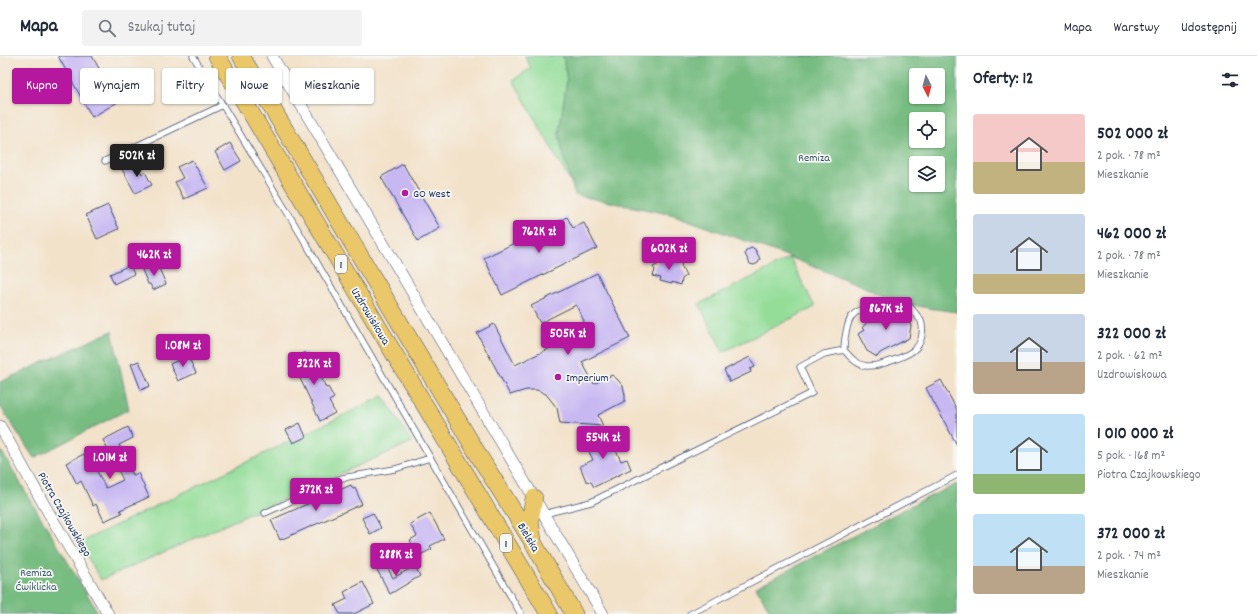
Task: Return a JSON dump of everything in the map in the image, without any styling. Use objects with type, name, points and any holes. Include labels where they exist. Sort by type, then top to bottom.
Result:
[{"type":"main road","name":"Uzdrowiskowa","points":[[217,56],[464,472]]},
{"type":"main road","name":"Uzdrowiskowa","points":[[241,56],[482,461]]},
{"type":"main road","name":"Bielska","points":[[482,461],[534,544],[574,614]]},
{"type":"main road","name":"Bielska","points":[[464,472],[548,614]]},
{"type":"main road","points":[[534,498],[530,520],[534,544]]},
{"type":"street","points":[[272,56],[603,614]]},
{"type":"street","name":"Piotra Czajkowskiego","points":[[0,426],[108,614]]},
{"type":"lane","points":[[193,56],[301,235],[521,614]]},
{"type":"lane","points":[[105,161],[223,105]]},
{"type":"lane","points":[[887,302],[901,303],[910,307],[921,321],[921,339],[916,348],[894,361],[878,365],[865,366],[852,359],[844,350],[844,342],[851,316],[856,312],[873,305],[887,302]]},
{"type":"lane","points":[[544,514],[591,502],[812,393],[800,367],[824,354],[844,350]]},
{"type":"lane","points":[[265,513],[342,478],[395,469],[430,458]]},
{"type":"lane","points":[[690,614],[957,474]]},
{"type":"green space","points":[[525,56],[563,56],[567,80],[559,133],[562,150],[572,185],[513,80],[531,68]]},
{"type":"green space","name":"Remiza","points":[[563,56],[957,56],[957,312],[890,300],[862,286],[784,255],[674,215],[575,195],[562,150],[559,133],[567,80]]},
{"type":"green space","points":[[790,258],[815,307],[723,352],[699,304]]},
{"type":"green space","points":[[112,331],[129,409],[34,458],[0,406],[0,382]]},
{"type":"green space","points":[[383,396],[412,442],[101,580],[79,543]]},
{"type":"green space","name":"Remiza Ćwiklicka","points":[[0,449],[99,614],[0,614]]},
{"type":"green space","points":[[957,484],[957,614],[772,614],[756,587],[918,502]]},
{"type":"building","points":[[58,56],[92,56],[99,68],[80,68],[80,95],[72,81],[72,68],[65,68]]},
{"type":"building","points":[[85,104],[115,104],[92,117]]},
{"type":"building","points":[[230,143],[241,161],[225,170],[215,152]]},
{"type":"building","points":[[192,160],[208,188],[184,199],[175,182],[183,178],[177,167]]},
{"type":"building","points":[[136,162],[142,174],[145,172],[152,185],[135,193],[122,169]]},
{"type":"building","name":"GO West","points":[[403,164],[440,228],[418,241],[381,177]]},
{"type":"building","points":[[108,205],[119,229],[97,239],[86,215]]},
{"type":"building","points":[[567,217],[573,228],[584,223],[597,248],[502,295],[484,258]]},
{"type":"building","points":[[751,248],[755,249],[760,259],[758,263],[754,265],[750,264],[745,254],[746,251]]},
{"type":"building","points":[[660,256],[682,262],[681,266],[686,276],[682,279],[681,285],[672,282],[672,284],[660,281],[661,278],[653,276],[655,270],[653,267],[657,265]]},
{"type":"building","points":[[157,264],[166,284],[153,290],[150,284],[148,284],[142,270]]},
{"type":"building","points":[[130,265],[134,274],[114,284],[110,274]]},
{"type":"building","points":[[597,273],[630,338],[582,362],[594,384],[612,375],[617,379],[623,386],[625,401],[598,415],[603,426],[560,423],[557,408],[546,394],[537,390],[526,390],[510,395],[477,333],[494,324],[515,365],[580,334],[584,321],[576,305],[540,323],[531,306]]},
{"type":"building","points":[[889,306],[902,307],[911,326],[909,338],[880,353],[877,357],[867,351],[858,334],[864,330],[862,328],[867,322],[884,315],[883,308]]},
{"type":"building","points":[[305,352],[311,365],[315,363],[326,388],[328,387],[334,398],[329,401],[335,413],[320,421],[291,359]]},
{"type":"building","points":[[188,356],[196,373],[178,381],[170,364]]},
{"type":"building","points":[[750,357],[755,367],[750,369],[751,372],[730,382],[724,370]]},
{"type":"building","points":[[139,361],[150,386],[141,390],[131,364]]},
{"type":"building","points":[[941,380],[957,410],[957,445],[926,388]]},
{"type":"building","points":[[300,423],[306,437],[293,443],[286,430]]},
{"type":"building","points":[[128,427],[133,438],[119,445],[133,475],[138,473],[149,497],[120,510],[122,513],[104,521],[96,504],[93,506],[81,481],[77,484],[66,463],[84,454],[90,465],[93,464],[106,488],[123,480],[103,440]]},
{"type":"building","points":[[605,428],[621,461],[627,459],[631,469],[594,487],[591,482],[586,481],[580,466],[593,460],[583,439]]},
{"type":"building","points":[[351,485],[353,489],[355,488],[362,504],[280,540],[271,520]]},
{"type":"building","points":[[373,513],[381,528],[370,534],[362,518]]},
{"type":"building","points":[[430,513],[444,539],[430,546],[432,549],[418,556],[410,540],[417,536],[410,524]]},
{"type":"building","points":[[384,561],[393,578],[415,566],[420,576],[390,594],[375,566]]},
{"type":"building","points":[[363,582],[374,604],[354,614],[340,614],[335,605],[347,599],[344,592]]},
{"type":"place","name":"GO West","points":[[405,193]]},
{"type":"place","name":"Imperium","points":[[558,377]]}]
